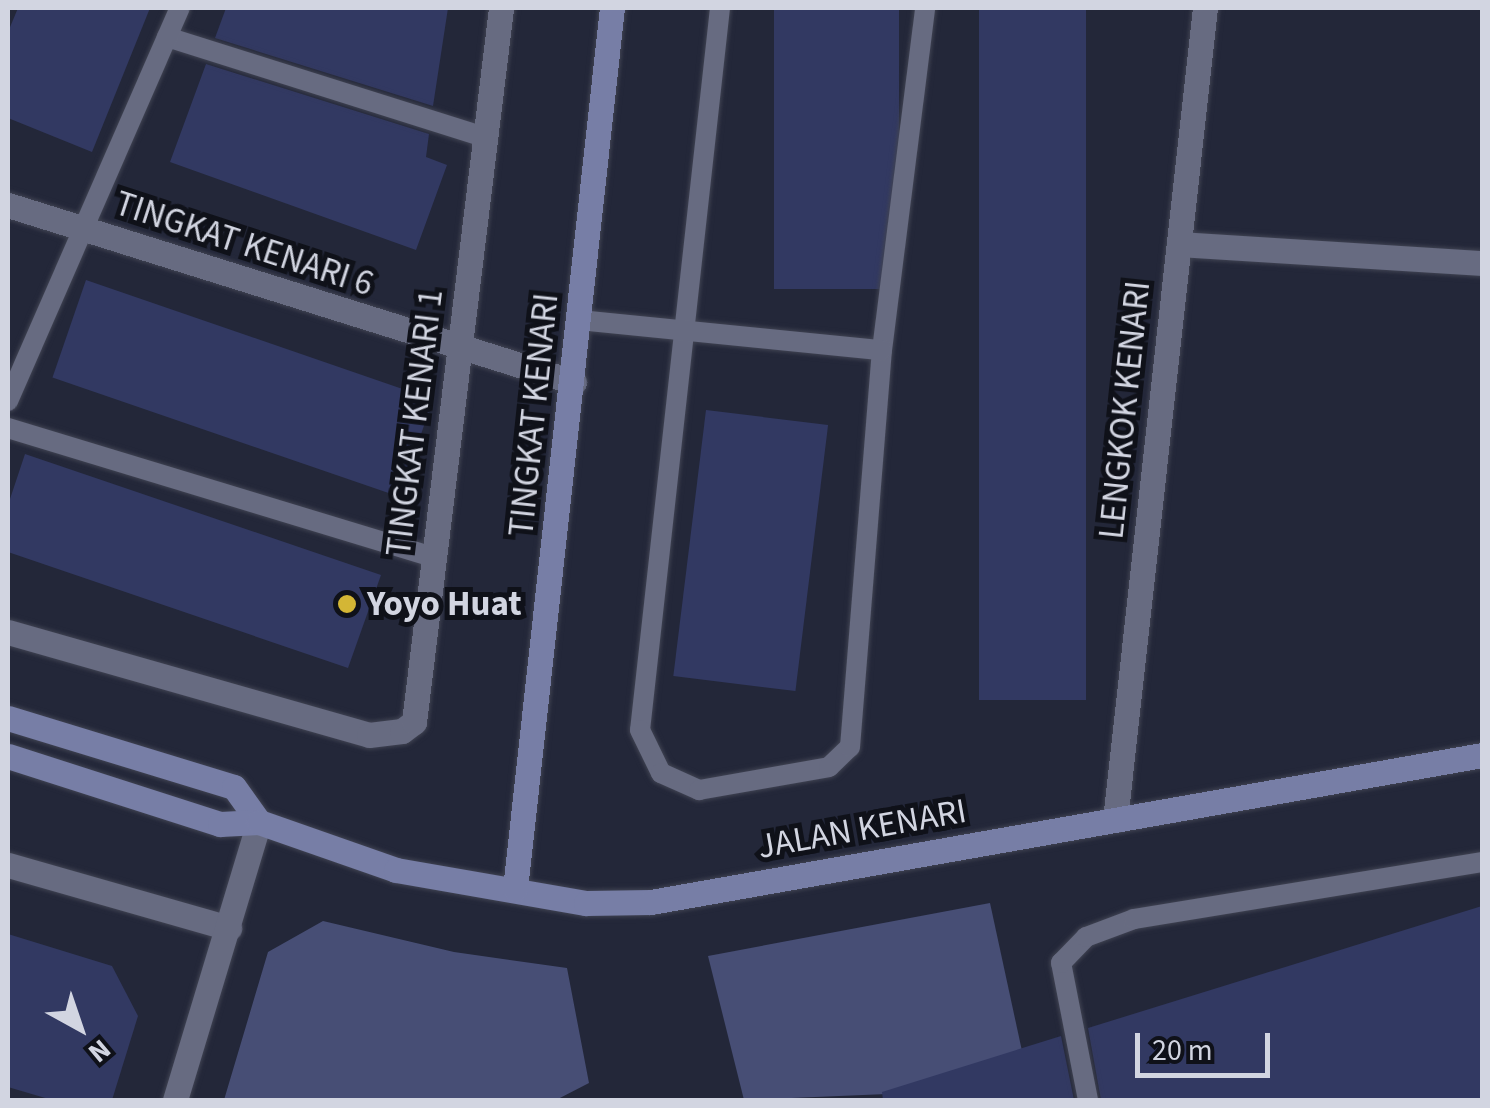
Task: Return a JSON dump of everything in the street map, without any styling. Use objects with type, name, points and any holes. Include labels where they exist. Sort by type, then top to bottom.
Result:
[{"type":"street","name":"TINGKAT KENARI 1","points":[[8,632],[369,736],[390,734],[414,722],[420,711],[432,557],[462,350],[502,8]]},
{"type":"street","name":"TINGKAT KENARI","points":[[515,889],[574,382],[612,8]]},
{"type":"street","name":"LENGKOK KENARI","points":[[1115,820],[1205,8]]},
{"type":"street","name":"TINGKAT KENARI 6","points":[[8,205],[574,382]]},
{"type":"street","points":[[1179,244],[1482,264]]},
{"type":"street","points":[[8,718],[234,787],[259,822],[175,1100]]},
{"type":"street","name":"JALAN KENARI","points":[[8,756],[220,824],[259,822],[396,870],[586,904],[652,902],[1482,756]]},
{"type":"street","points":[[8,865],[229,928]]},
{"type":"lane","points":[[8,401],[180,8]]},
{"type":"lane","points":[[720,8],[640,730],[661,773],[699,790],[828,767],[850,747],[882,350],[925,8]]},
{"type":"lane","points":[[167,37],[485,137]]},
{"type":"lane","points":[[580,320],[882,350]]},
{"type":"lane","points":[[8,428],[432,557]]},
{"type":"lane","points":[[1088,1100],[1062,963],[1086,937],[1134,919],[1482,862]]},
{"type":"shaded area","points":[[990,903],[1030,1088],[744,1100],[708,956]]},
{"type":"shaded area","points":[[323,921],[454,952],[567,968],[589,1083],[556,1100],[224,1100],[268,952]]},
{"type":"building","points":[[18,8],[150,8],[92,152],[8,118],[8,32]]},
{"type":"building","points":[[226,8],[448,8],[433,106],[215,38]]},
{"type":"building","points":[[774,8],[899,8],[899,289],[774,289]]},
{"type":"building","points":[[979,8],[1086,8],[1086,700],[979,700]]},
{"type":"building","points":[[206,64],[429,134],[426,157],[447,165],[416,250],[170,162]]},
{"type":"building","points":[[86,280],[433,399],[399,497],[52,377]]},
{"type":"building","points":[[706,410],[828,425],[795,691],[673,676]]},
{"type":"building","points":[[25,454],[381,575],[348,668],[8,552],[8,505]]},
{"type":"building","points":[[1482,906],[1482,1100],[1101,1100],[1088,1028]]},
{"type":"building","points":[[8,934],[112,966],[138,1016],[112,1100],[52,1100],[8,1087]]},
{"type":"building","points":[[1061,1036],[1074,1100],[883,1100],[882,1092]]},
{"type":"place","name":"Yoyo Huat","points":[[347,604]]}]
